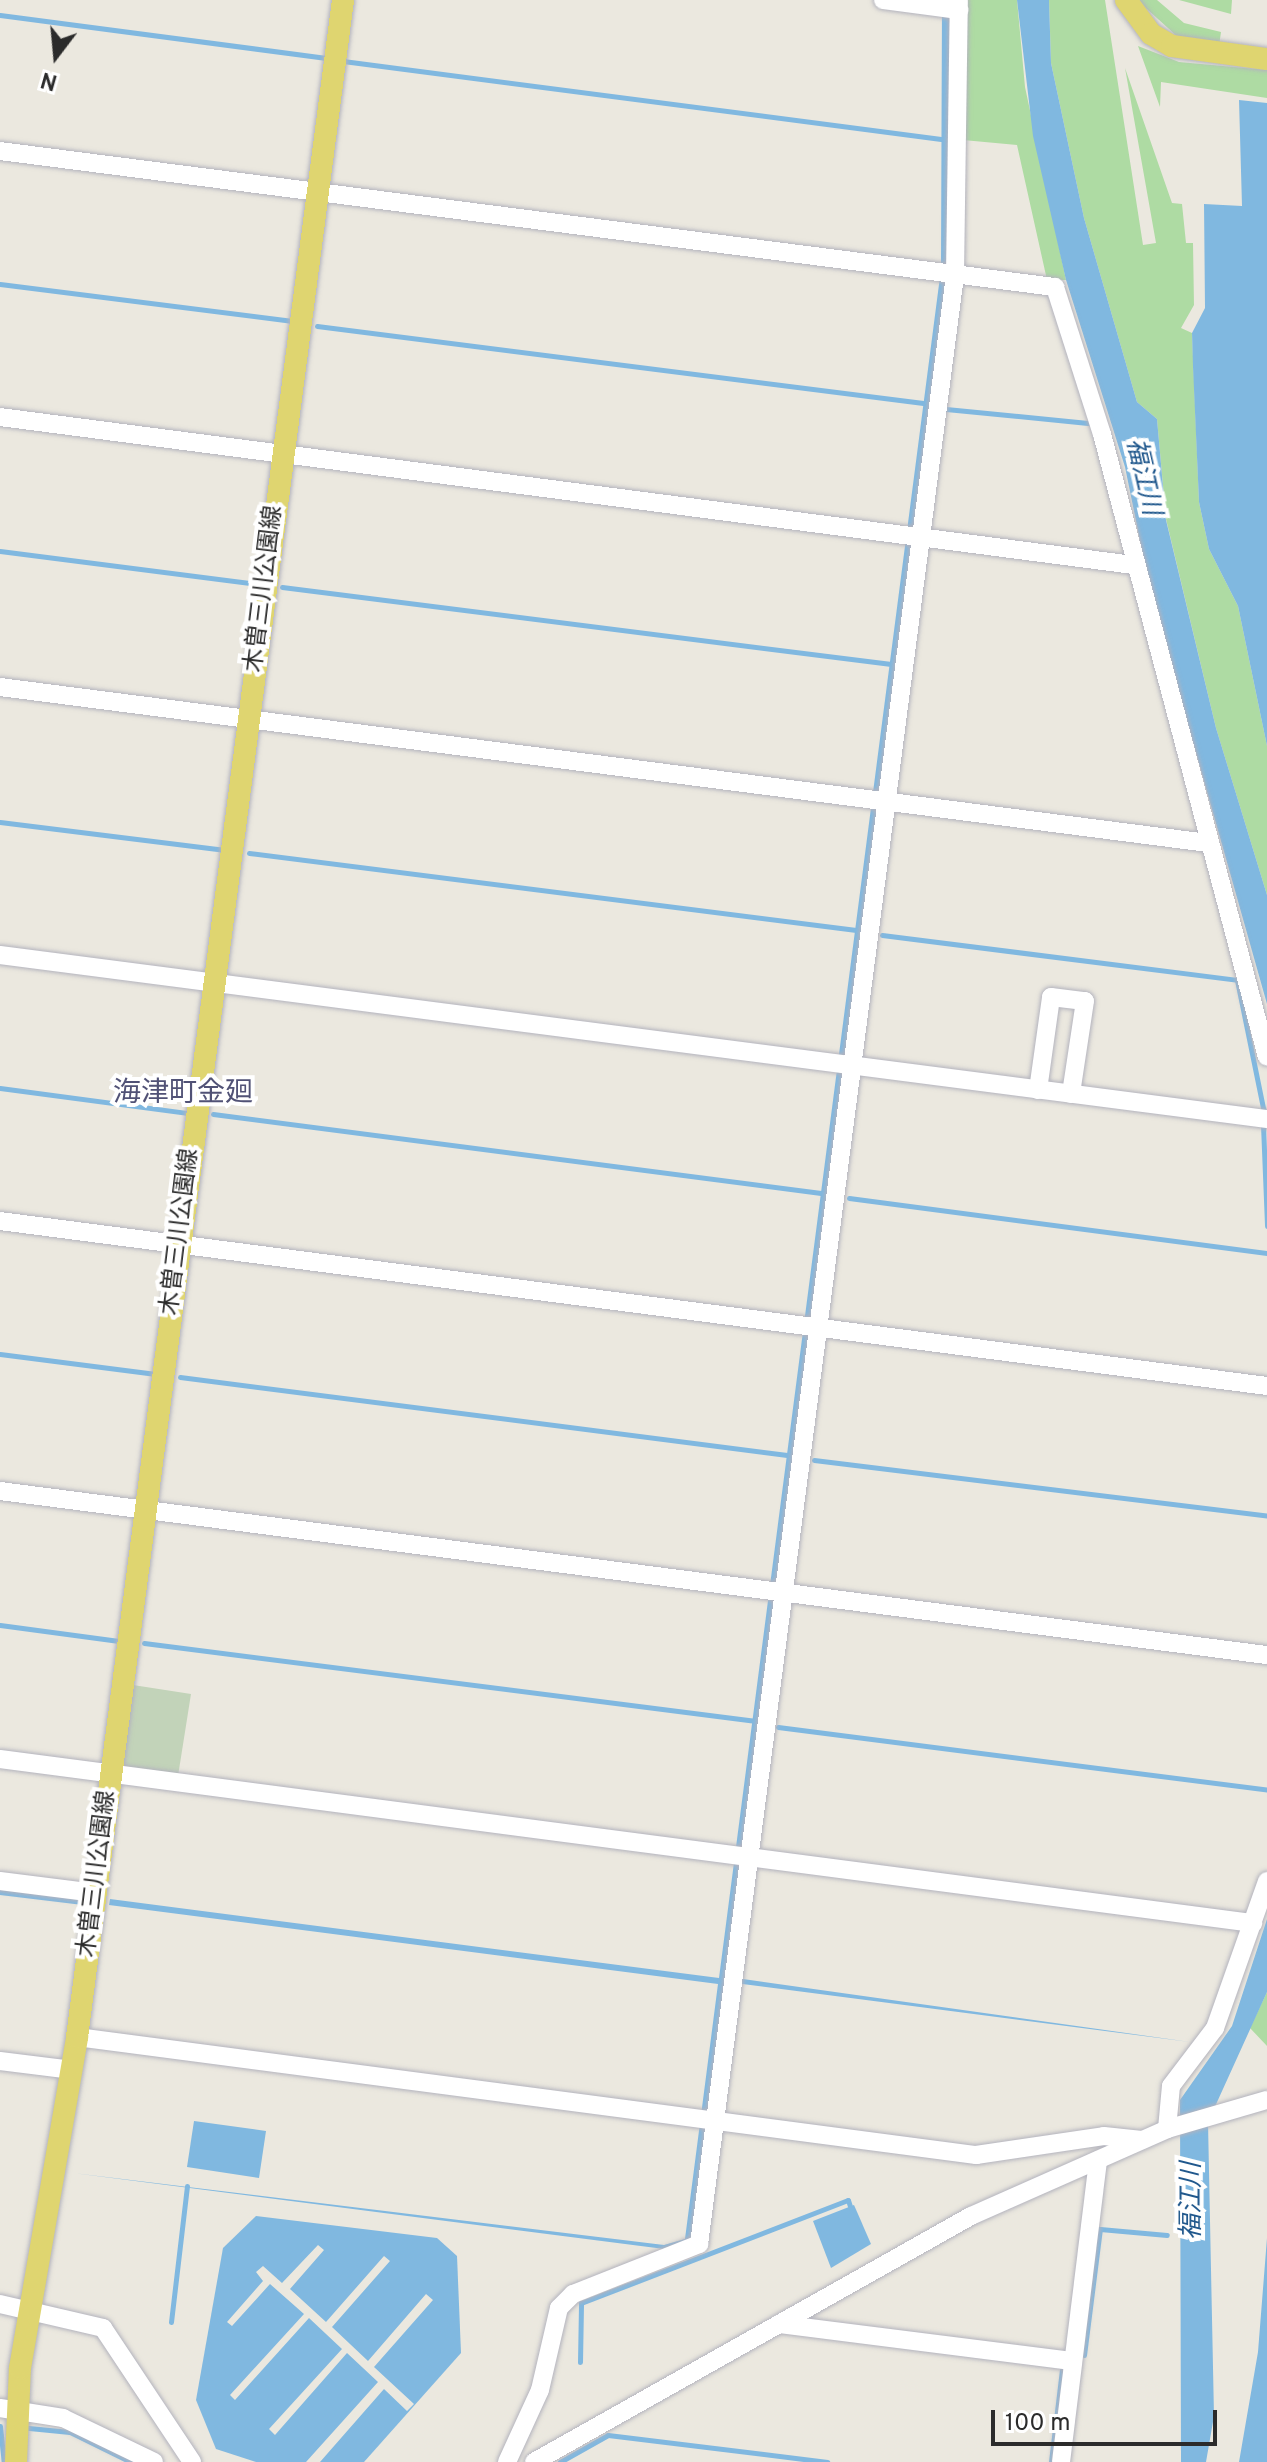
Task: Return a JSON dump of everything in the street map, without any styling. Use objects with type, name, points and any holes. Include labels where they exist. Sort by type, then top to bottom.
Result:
[{"type":"main road","name":"木曽三川公園線","points":[[16,2462],[9,2409],[77,2037],[343,0]]},
{"type":"main road","points":[[1126,0],[1151,34],[1172,46],[1267,59]]},
{"type":"street","points":[[507,2462],[540,2390],[559,2308],[573,2294],[699,2244],[709,2121],[736,1981],[744,1856],[948,274],[953,7],[883,0]]},
{"type":"street","points":[[0,151],[1055,287],[1267,1057]]},
{"type":"street","points":[[0,417],[1134,565]]},
{"type":"street","points":[[0,687],[1208,843]]},
{"type":"street","points":[[0,955],[1267,1119]]},
{"type":"street","points":[[1038,1090],[1051,997],[1085,1001],[1071,1094]]},
{"type":"street","points":[[0,1221],[1267,1386]]},
{"type":"street","points":[[0,1491],[1267,1655]]},
{"type":"street","points":[[0,1759],[1253,1923]]},
{"type":"street","points":[[0,1881],[95,1893]]},
{"type":"street","points":[[1167,2129],[1171,2086],[1215,2028],[1267,1881]]},
{"type":"street","points":[[77,2037],[976,2155],[1104,2136],[1142,2140]]},
{"type":"street","points":[[0,2061],[72,2070]]},
{"type":"street","points":[[541,2460],[971,2216],[1167,2129],[1267,2100]]},
{"type":"street","points":[[1061,2462],[1098,2160]]},
{"type":"street","points":[[0,2304],[103,2328],[192,2462]]},
{"type":"street","points":[[779,2324],[1073,2361]]},
{"type":"street","points":[[9,2409],[63,2418],[154,2462]]},
{"type":"green space","points":[[963,0],[1017,0],[1025,87],[1066,280],[1047,280],[1017,145],[963,140]]},
{"type":"green space","points":[[1049,0],[1105,0],[1143,245],[1156,243],[1125,68],[1172,203],[1182,204],[1186,243],[1193,243],[1194,305],[1181,328],[1192,333],[1199,502],[1209,549],[1238,606],[1267,746],[1267,895],[1216,728],[1166,519],[1157,419],[1137,402],[1084,218],[1051,63]]},
{"type":"green space","points":[[1137,0],[1157,0],[1184,23],[1221,32],[1219,46],[1179,38]]},
{"type":"green space","points":[[1179,0],[1232,0],[1231,14]]},
{"type":"green space","points":[[1138,46],[1179,62],[1267,70],[1267,98],[1161,82],[1160,107]]},
{"type":"green space","points":[[133,1685],[191,1694],[178,1776],[122,1768]]},
{"type":"green space","points":[[1267,1992],[1267,2046],[1250,2028]]},
{"type":"water","points":[[942,0],[951,0],[949,282],[729,1977],[1190,2042],[727,1982],[692,2240],[672,2250],[73,2173],[664,2245],[685,2239],[718,1984],[109,1905],[110,1899],[719,1978],[941,269]]},
{"type":"water","name":"福江川","points":[[1017,0],[1049,0],[1051,63],[1084,218],[1137,402],[1157,419],[1166,520],[1216,728],[1267,895],[1267,1004],[1150,590],[1125,467],[1066,280],[1033,136]]},
{"type":"water","points":[[1239,100],[1267,103],[1267,746],[1238,606],[1209,549],[1199,502],[1193,367],[1192,333],[1205,308],[1204,204],[1242,206]]},
{"type":"water","points":[[0,1889],[81,1900],[83,1905],[0,1895]]},
{"type":"water","name":"福江川","points":[[1267,1919],[1267,1992],[1208,2122],[1214,2416],[1206,2462],[1181,2462],[1180,2100],[1232,2026]]},
{"type":"water","points":[[194,2121],[266,2131],[259,2178],[187,2167]]},
{"type":"water","points":[[854,2205],[871,2244],[831,2268],[813,2221]]},
{"type":"water","points":[[256,2216],[437,2238],[457,2256],[461,2353],[364,2462],[256,2462],[216,2449],[196,2400],[223,2248]]},
{"type":"water","points":[[1267,2238],[1267,2462],[1239,2462],[1258,2352]]},
{"type":"pier","points":[[318,2245],[324,2250],[290,2289],[326,2322],[384,2256],[390,2261],[332,2327],[368,2361],[426,2294],[433,2300],[374,2367],[414,2404],[407,2411],[384,2389],[320,2462],[306,2462],[378,2382],[347,2353],[275,2435],[269,2429],[342,2349],[309,2318],[235,2400],[230,2395],[304,2314],[270,2284],[232,2326],[227,2322],[263,2281],[256,2272],[263,2266],[282,2283]]},
{"type":"waterway","points":[[0,15],[328,58]]},
{"type":"waterway","points":[[343,61],[941,139]]},
{"type":"waterway","points":[[0,284],[293,321]]},
{"type":"waterway","points":[[317,326],[923,403]]},
{"type":"waterway","points":[[946,409],[1090,423]]},
{"type":"waterway","points":[[0,551],[259,584]]},
{"type":"waterway","points":[[282,587],[891,664]]},
{"type":"waterway","points":[[0,822],[225,850]]},
{"type":"waterway","points":[[249,853],[856,930]]},
{"type":"waterway","points":[[882,935],[1237,980],[1264,1113]]},
{"type":"waterway","points":[[0,1088],[188,1113]]},
{"type":"waterway","points":[[213,1114],[821,1193]]},
{"type":"waterway","points":[[1263,1125],[1267,1226]]},
{"type":"waterway","points":[[849,1198],[1267,1253]]},
{"type":"waterway","points":[[0,1354],[156,1374]]},
{"type":"waterway","points":[[180,1377],[787,1455]]},
{"type":"waterway","points":[[814,1460],[1267,1516]]},
{"type":"waterway","points":[[0,1625],[119,1641]]},
{"type":"waterway","points":[[144,1643],[756,1721]]},
{"type":"waterway","points":[[778,1727],[1267,1790]]},
{"type":"waterway","points":[[171,2322],[187,2186]]},
{"type":"waterway","points":[[580,2362],[581,2303],[848,2200],[850,2206]]},
{"type":"waterway","name":"福江川","points":[[1084,2355],[1100,2229],[1167,2235]]},
{"type":"waterway","points":[[1051,2462],[1062,2370]]},
{"type":"waterway","points":[[0,2426],[4,2462]]},
{"type":"waterway","points":[[29,2428],[70,2432],[131,2462]]},
{"type":"waterway","points":[[560,2462],[608,2435],[827,2462]]},
{"type":"district","name":"海津町金廻","points":[[183,1094]]}]
